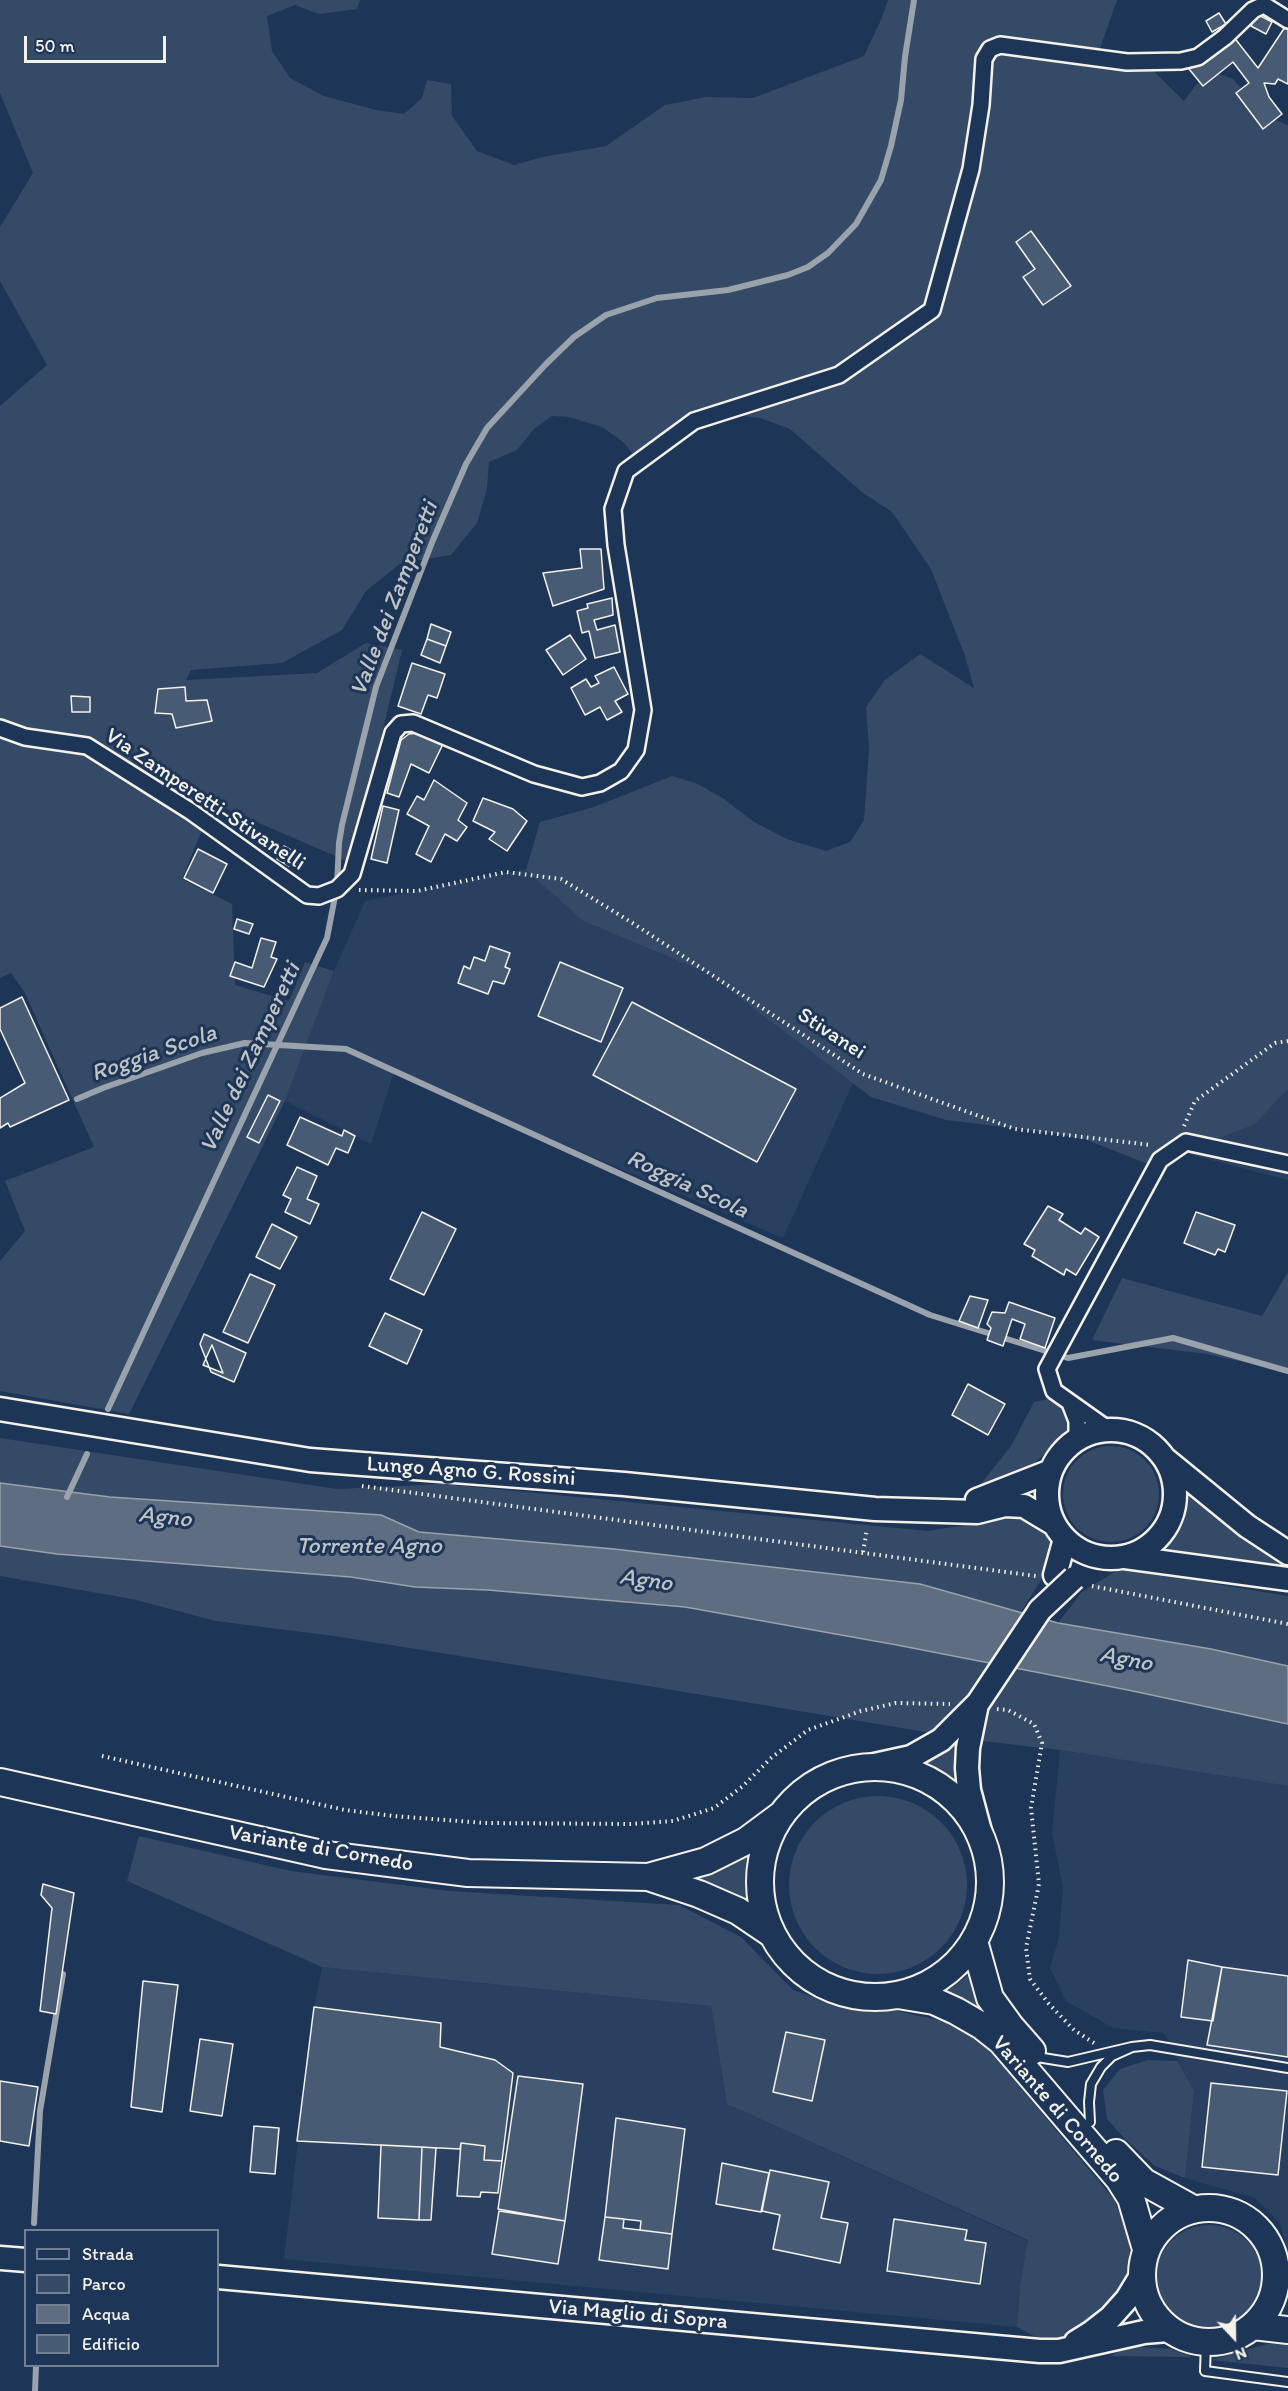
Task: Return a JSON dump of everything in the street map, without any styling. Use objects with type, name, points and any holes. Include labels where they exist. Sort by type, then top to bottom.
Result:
[{"type":"main road","name":"Lungo Agno G. Rossini","points":[[0,1409],[310,1460],[624,1484],[870,1508],[977,1512],[1005,1505],[1024,1506],[1091,1556],[1288,1579]]},
{"type":"main road","name":"Lungo Agno G. Rossini","points":[[946,1511],[1002,1492],[1051,1470],[1060,1455],[1072,1443],[1087,1435],[1109,1430],[1131,1433],[1150,1443],[1165,1459],[1247,1527],[1288,1553]]},
{"type":"main road","name":"Lungo Agno G. Rossini","points":[[1115,1558],[1142,1550],[1159,1537],[1170,1520],[1175,1489],[1174,1479],[1165,1459]]},
{"type":"main road","points":[[1051,1470],[1047,1488],[1048,1506],[1059,1532],[1065,1579]]},
{"type":"main road","points":[[781,1815],[766,1842],[760,1873],[762,1905],[772,1934],[794,1964],[825,1986],[861,1996],[898,1995],[928,1984],[954,1966],[974,1941],[988,1907],[990,1870],[969,1790],[967,1768],[968,1748],[983,1706],[1040,1610],[1065,1579],[1115,1558]]},
{"type":"main road","points":[[648,1876],[706,1861],[746,1841],[781,1815],[805,1790],[836,1773],[911,1757],[940,1740],[983,1706]]},
{"type":"main road","points":[[870,1766],[904,1770],[936,1783],[962,1806],[981,1835]]},
{"type":"main road","name":"Variante di Cornedo","points":[[0,1782],[326,1855],[468,1874],[648,1876]]},
{"type":"main road","points":[[648,1876],[738,1911],[772,1934]]},
{"type":"main road","name":"Variante di Cornedo","points":[[974,1941],[990,1998],[1011,2027],[1129,2169],[1144,2182],[1193,2209]]},
{"type":"main road","name":"Variante di Cornedo","points":[[898,1995],[942,2005],[982,2026],[1001,2041],[1119,2179],[1131,2198],[1146,2249]]},
{"type":"main road","points":[[1212,2207],[1232,2211],[1249,2220],[1263,2234],[1282,2279],[1267,2310],[1253,2326],[1239,2336],[1223,2341],[1206,2343],[1186,2339],[1168,2330],[1154,2315],[1144,2296],[1141,2276],[1146,2249],[1157,2231],[1173,2217],[1193,2209],[1212,2207]]},
{"type":"main road","points":[[0,2258],[24,2260]]},
{"type":"main road","points":[[1059,2351],[1092,2332],[1110,2318],[1127,2300],[1141,2276]]},
{"type":"main road","name":"Via Maglio di Sopra","points":[[219,2277],[1059,2351],[1144,2332],[1168,2330]]},
{"type":"main road","points":[[1253,2326],[1288,2330]]},
{"type":"street","points":[[337,890],[352,874],[393,733],[401,724],[413,723],[534,774],[582,787],[600,783],[621,771],[636,750],[643,710],[616,545],[613,509],[626,471],[694,421],[839,375],[932,310],[971,169],[981,105],[984,59],[990,49],[1000,45],[1126,62],[1181,61],[1198,57],[1225,38],[1253,10],[1264,5],[1288,20]]},
{"type":"street","name":"Via Zamperetti-Stivanelli","points":[[0,728],[25,737],[87,746],[190,811],[307,895],[319,896],[337,890]]},
{"type":"street","points":[[1109,1430],[1054,1391],[1047,1369],[1160,1160],[1186,1142],[1288,1164]]},
{"type":"street","points":[[1070,1403],[1077,1421],[1077,1434],[1072,1443]]},
{"type":"lane","points":[[1037,2056],[1068,2062],[1108,2051],[1150,2045],[1288,2068]]},
{"type":"lane","points":[[1090,2122],[1091,2084],[1101,2067],[1112,2056],[1132,2047]]},
{"type":"lane","points":[[1206,2343],[1205,2371],[1288,2382]]},
{"type":"path","name":"Stivanei","points":[[337,890],[417,891],[506,872],[561,879],[631,922],[863,1074],[1015,1128],[1138,1142],[1174,1151]]},
{"type":"path","points":[[1174,1151],[1195,1101],[1275,1043],[1288,1041]]},
{"type":"path","points":[[350,1485],[1065,1579],[1288,1624]]},
{"type":"path","points":[[863,1552],[868,1520]]},
{"type":"path","points":[[102,1756],[345,1810],[485,1823],[631,1824],[673,1821],[714,1808],[743,1786],[771,1758],[808,1730],[861,1711],[897,1704],[955,1704]]},
{"type":"path","points":[[983,1706],[1008,1710],[1034,1724],[1042,1743],[1031,1808],[1039,1884],[1026,1948],[1030,1978],[1049,2004],[1074,2030],[1108,2051]]},
{"type":"shaded area","points":[[525,869],[583,921],[707,973],[853,1083],[783,1238],[394,1072],[371,1144],[285,1101],[334,971],[365,901]]},
{"type":"shaded area","points":[[1288,1089],[1288,1180],[1184,1153],[1255,1124]]},
{"type":"shaded area","points":[[1060,1750],[1288,1786],[1288,2253],[1280,2223],[1255,2198],[1185,2178],[1194,2091],[1164,2033],[1113,2028],[1066,2001],[1050,1968],[1059,1937],[1063,1887],[1052,1833]]},
{"type":"shaded area","points":[[322,1967],[711,2006],[727,2104],[1028,2241],[1020,2285],[1017,2327],[284,2259],[314,2007]]},
{"type":"green space","points":[[0,0],[360,0],[357,9],[319,14],[295,5],[267,16],[272,51],[290,78],[324,96],[376,110],[404,114],[422,98],[427,80],[451,84],[452,116],[477,151],[514,165],[543,157],[606,146],[665,105],[706,97],[753,98],[864,56],[888,0],[1117,0],[1098,54],[1138,56],[1184,101],[1207,70],[1233,79],[1266,116],[1288,125],[1288,1089],[1255,1124],[1153,1166],[1087,1140],[1052,1133],[946,1120],[871,1097],[707,973],[583,921],[526,870],[540,822],[594,807],[672,776],[698,784],[724,799],[754,822],[787,839],[826,851],[850,842],[864,820],[869,750],[866,707],[885,680],[920,654],[974,688],[965,656],[931,569],[892,512],[863,493],[790,429],[760,418],[724,414],[635,456],[622,441],[602,427],[569,417],[552,416],[534,429],[517,450],[489,462],[487,489],[477,523],[451,555],[401,563],[366,591],[342,630],[282,663],[191,670],[186,680],[317,673],[366,643],[402,650],[351,863],[213,803],[182,879],[232,904],[235,985],[289,1001],[305,962],[334,971],[285,1101],[129,1414],[0,1391],[0,1261],[25,1231],[5,1181],[94,1147],[25,993],[11,973],[0,978],[0,406],[47,365],[0,281],[0,227],[33,173],[0,93]]},
{"type":"green space","points":[[1288,1272],[1288,1372],[1207,1354],[1092,1340],[1122,1278],[1262,1316]]},
{"type":"green space","points":[[1048,1399],[1058,1404],[1067,1415],[1069,1427],[1060,1441],[1026,1470],[976,1490],[1011,1446],[1034,1402]]},
{"type":"green space","points":[[0,1438],[337,1489],[443,1484],[928,1531],[1010,1515],[1037,1523],[1052,1545],[1047,1571],[1020,1613],[920,1584],[614,1549],[419,1532],[381,1515],[110,1497],[0,1483]]},
{"type":"green space","points":[[1111,1446],[1129,1450],[1145,1460],[1155,1476],[1159,1494],[1155,1512],[1145,1528],[1129,1538],[1111,1542],[1093,1538],[1077,1528],[1067,1512],[1063,1494],[1067,1476],[1077,1460],[1093,1450]]},
{"type":"green space","points":[[1190,1492],[1226,1523],[1288,1564],[1288,1574],[1162,1554],[1183,1524]]},
{"type":"green space","points":[[0,1546],[57,1554],[351,1577],[415,1587],[488,1590],[685,1607],[897,1645],[1288,1724],[1288,1786],[1060,1750],[965,1739],[962,1787],[943,1774],[923,1766],[946,1750],[956,1737],[334,1636],[216,1621],[132,1599],[0,1576]]},
{"type":"green space","points":[[1121,1568],[1288,1596],[1288,1666],[1211,1649],[1058,1623],[1082,1592]]},
{"type":"green space","points":[[878,1796],[912,1803],[941,1822],[960,1851],[967,1885],[960,1919],[941,1948],[912,1967],[878,1974],[844,1967],[815,1948],[796,1919],[789,1885],[796,1851],[815,1822],[844,1803]]},
{"type":"green space","points":[[139,1836],[291,1871],[449,1891],[679,1905],[741,1937],[793,1990],[851,2010],[897,2011],[947,2022],[984,2044],[1113,2198],[1130,2236],[1129,2262],[1125,2282],[1113,2307],[1090,2328],[1066,2337],[1043,2341],[1017,2327],[1020,2285],[1028,2240],[727,2104],[711,2006],[322,1967],[127,1881]]},
{"type":"green space","points":[[751,1853],[745,1883],[752,1912],[680,1882],[719,1869]]},
{"type":"green space","points":[[973,1971],[996,2026],[937,1996],[956,1985]]},
{"type":"green space","points":[[1148,2060],[1178,2061],[1194,2091],[1185,2178],[1155,2166],[1107,2119],[1103,2090],[1120,2069]]},
{"type":"green space","points":[[1209,2225],[1229,2229],[1246,2241],[1258,2258],[1262,2278],[1258,2298],[1246,2315],[1229,2327],[1209,2331],[1189,2327],[1172,2315],[1160,2298],[1156,2278],[1160,2258],[1172,2241],[1189,2229]]},
{"type":"green space","points":[[1267,2344],[1288,2344],[1288,2368],[1211,2360]]},
{"type":"green space","points":[[1139,2347],[1171,2349],[1192,2357],[1111,2356],[1122,2349]]},
{"type":"water","name":"Torrente Agno","points":[[0,1483],[110,1497],[381,1515],[419,1532],[614,1549],[920,1584],[1058,1623],[1211,1649],[1288,1666],[1288,1724],[897,1645],[685,1607],[488,1590],[415,1587],[351,1577],[57,1554],[0,1546]]},
{"type":"building","points":[[1219,13],[1226,24],[1212,32],[1206,21]]},
{"type":"building","points":[[1257,14],[1272,22],[1266,34],[1251,26]]},
{"type":"building","points":[[1285,27],[1288,29],[1288,84],[1278,79],[1275,84],[1264,83],[1269,97],[1282,114],[1263,129],[1236,93],[1249,83],[1233,62],[1203,86],[1189,69],[1233,36],[1258,68]]},
{"type":"building","points":[[1031,231],[1071,286],[1043,305],[1023,277],[1035,269],[1016,242]]},
{"type":"building","points":[[580,549],[601,549],[604,589],[553,606],[543,573],[582,568]]},
{"type":"building","points":[[612,598],[613,615],[594,620],[597,630],[615,625],[620,652],[595,658],[589,631],[582,633],[577,611],[588,608],[587,604]]},
{"type":"building","points":[[431,624],[451,632],[446,646],[427,639]]},
{"type":"building","points":[[570,635],[586,659],[563,675],[546,650]]},
{"type":"building","points":[[427,639],[446,646],[440,663],[421,655]]},
{"type":"building","points":[[412,663],[445,674],[437,698],[428,695],[421,714],[398,706]]},
{"type":"building","points":[[614,667],[628,694],[615,701],[622,712],[607,720],[600,707],[585,715],[571,688],[586,679],[591,687],[599,683],[595,676]]},
{"type":"building","points":[[185,687],[186,701],[207,700],[212,721],[176,728],[172,714],[155,713],[158,689]]},
{"type":"building","points":[[71,696],[90,697],[90,712],[72,712]]},
{"type":"building","points":[[418,733],[443,744],[429,773],[411,764],[399,797],[387,793],[401,740],[409,734]]},
{"type":"building","points":[[434,780],[467,803],[458,820],[467,827],[457,841],[445,834],[431,862],[416,854],[429,826],[407,814],[417,796],[424,800]]},
{"type":"building","points":[[483,798],[513,809],[527,821],[507,851],[489,839],[495,832],[473,821]]},
{"type":"building","points":[[383,806],[399,810],[387,863],[371,859]]},
{"type":"building","points":[[284,846],[296,853],[289,866],[277,859]]},
{"type":"building","points":[[198,849],[227,864],[213,893],[184,878]]},
{"type":"building","points":[[237,919],[253,924],[249,934],[234,929]]},
{"type":"building","points":[[261,938],[276,942],[271,957],[277,959],[264,987],[230,976],[235,962],[252,968]]},
{"type":"building","points":[[490,946],[510,953],[505,967],[510,969],[504,984],[493,981],[488,994],[458,983],[464,966],[470,969],[474,957],[485,961]]},
{"type":"building","points":[[560,962],[623,988],[601,1042],[538,1016]]},
{"type":"building","points":[[22,997],[69,1100],[10,1127],[8,1123],[0,1128],[0,1098],[25,1083],[0,1029],[0,1008]]},
{"type":"building","points":[[632,1002],[796,1089],[757,1162],[593,1075]]},
{"type":"building","points":[[268,1095],[280,1101],[259,1143],[247,1137]]},
{"type":"building","points":[[300,1117],[342,1136],[344,1130],[355,1136],[348,1153],[336,1148],[328,1165],[287,1145]]},
{"type":"building","points":[[297,1167],[317,1176],[307,1199],[319,1204],[310,1224],[285,1212],[291,1199],[283,1195]]},
{"type":"building","points":[[1048,1206],[1063,1214],[1059,1220],[1081,1234],[1085,1228],[1099,1237],[1076,1275],[1066,1269],[1064,1275],[1032,1256],[1035,1250],[1024,1244]]},
{"type":"building","points":[[422,1212],[456,1229],[424,1295],[390,1279]]},
{"type":"building","points":[[1196,1212],[1235,1225],[1225,1252],[1218,1249],[1215,1255],[1184,1243]]},
{"type":"building","points":[[272,1224],[297,1237],[280,1269],[256,1257]]},
{"type":"building","points":[[250,1274],[275,1285],[248,1343],[223,1332]]},
{"type":"building","points":[[970,1296],[988,1300],[978,1328],[959,1321]]},
{"type":"building","points":[[1009,1302],[1055,1318],[1045,1348],[1020,1339],[1025,1324],[1012,1319],[1003,1346],[987,1340],[991,1328],[987,1324],[992,1312],[1005,1313]]},
{"type":"building","points":[[385,1313],[422,1330],[407,1364],[369,1346]]},
{"type":"building","points":[[204,1334],[246,1353],[234,1382],[211,1372],[200,1344]]},
{"type":"building","points":[[212,1345],[223,1373],[203,1365]]},
{"type":"building","points":[[968,1384],[1005,1404],[988,1435],[952,1415]]},
{"type":"building","points":[[43,1884],[74,1893],[56,2014],[40,2011],[52,1908],[41,1895]]},
{"type":"building","points":[[1188,1960],[1222,1967],[1213,2021],[1181,2017]]},
{"type":"building","points":[[1222,1967],[1288,1976],[1288,2057],[1207,2045]]},
{"type":"building","points":[[143,1981],[178,1985],[162,2112],[131,2107]]},
{"type":"building","points":[[314,2007],[441,2023],[440,2047],[495,2060],[513,2073],[502,2161],[484,2160],[485,2146],[461,2143],[460,2149],[297,2141]]},
{"type":"building","points":[[786,2032],[825,2040],[812,2101],[773,2092]]},
{"type":"building","points":[[200,2039],[233,2044],[222,2116],[190,2111]]},
{"type":"building","points":[[518,2076],[583,2084],[565,2221],[498,2209]]},
{"type":"building","points":[[0,2081],[38,2087],[29,2146],[0,2141]]},
{"type":"building","points":[[1211,2083],[1287,2091],[1278,2175],[1202,2167]]},
{"type":"building","points":[[616,2118],[685,2129],[672,2234],[640,2230],[641,2221],[605,2217]]},
{"type":"building","points":[[254,2126],[279,2128],[275,2174],[250,2172]]},
{"type":"building","points":[[461,2143],[485,2146],[484,2160],[502,2161],[498,2193],[481,2192],[480,2197],[457,2196]]},
{"type":"building","points":[[381,2145],[422,2147],[419,2220],[378,2218]]},
{"type":"building","points":[[422,2147],[436,2148],[431,2220],[419,2220]]},
{"type":"building","points":[[722,2163],[769,2173],[761,2212],[716,2204]]},
{"type":"building","points":[[770,2170],[829,2182],[821,2218],[848,2223],[840,2263],[773,2249],[780,2215],[762,2211]]},
{"type":"building","points":[[499,2211],[565,2221],[558,2264],[492,2254]]},
{"type":"building","points":[[605,2217],[624,2219],[623,2228],[672,2234],[668,2269],[599,2260]]},
{"type":"building","points":[[894,2219],[967,2230],[965,2240],[986,2243],[980,2284],[887,2271]]},
{"type":"waterway","name":"Valle dei Zamperetti","points":[[108,1409],[327,938],[337,886],[342,825],[376,687],[433,540],[466,464],[487,428],[546,364],[574,337],[606,315],[657,298],[728,290],[788,275],[808,267],[828,253],[856,224],[881,180],[901,100],[914,0]]},
{"type":"waterway","name":"Roggia Scola","points":[[77,1099],[202,1053],[245,1043],[346,1049],[930,1315],[1068,1358],[1173,1338],[1288,1371]]},
{"type":"waterway","name":"Valle dei Zamperetti","points":[[67,1497],[87,1454]]},
{"type":"waterway","points":[[34,2223],[40,2111],[63,1974]]},
{"type":"waterway","points":[[35,2391],[36,2367]]},
{"type":"water label","name":"Agno","points":[[165,1518]]},
{"type":"water label","name":"Agno","points":[[646,1581]]},
{"type":"water label","name":"Agno","points":[[1126,1660]]}]
